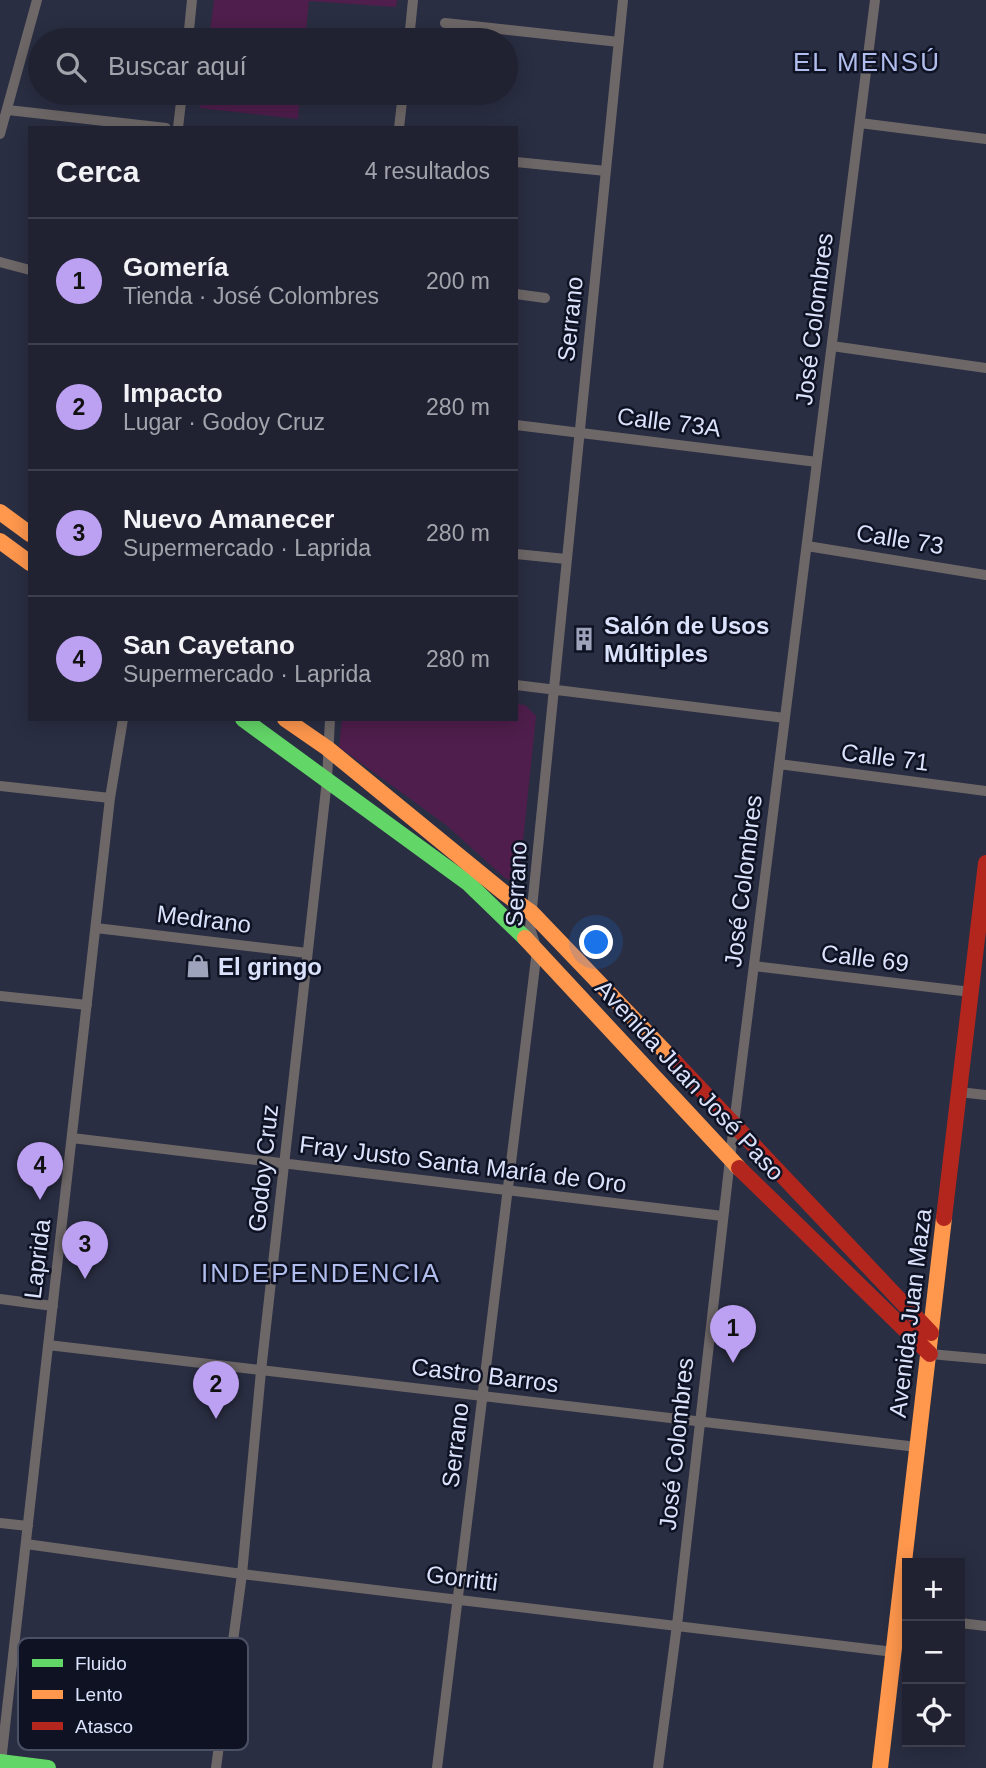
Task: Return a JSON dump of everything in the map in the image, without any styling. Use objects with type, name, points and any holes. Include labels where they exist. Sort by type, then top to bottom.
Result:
[{"type":"main road","points":[[0,512],[28,533]]},
{"type":"main road","points":[[0,541],[28,562]]},
{"type":"main road","name":"Avenida Juan José Paso","points":[[246,721],[468,883],[537,950],[730,1159],[930,1354]]},
{"type":"main road","name":"Avenida Juan José Paso","points":[[288,721],[327,748],[532,913],[931,1333]]},
{"type":"main road","name":"Avenida Juan Maza","points":[[907,1558],[917,1447],[984,899],[986,863]]},
{"type":"main road","name":"Avenida Juan Maza","points":[[880,1768],[894,1652],[902,1616]]},
{"type":"main road","points":[[1,1762],[48,1768]]},
{"type":"street","points":[[30,28],[37,0]]},
{"type":"street","points":[[189,28],[192,0]]},
{"type":"street","points":[[410,28],[414,0]]},
{"type":"street","name":"Serrano","points":[[437,1768],[537,950],[530,928],[623,0]]},
{"type":"street","name":"José Colombres","points":[[658,1768],[677,1625],[734,1124],[875,0]]},
{"type":"street","points":[[445,23],[491,28]]},
{"type":"street","points":[[518,31],[619,42]]},
{"type":"street","points":[[0,134],[28,34]]},
{"type":"street","points":[[178,126],[181,105]]},
{"type":"street","points":[[399,126],[402,105]]},
{"type":"street","points":[[8,110],[148,126]]},
{"type":"street","points":[[860,122],[986,139]]},
{"type":"street","points":[[518,162],[606,171]]},
{"type":"street","points":[[0,262],[28,269]]},
{"type":"street","points":[[518,294],[545,298]]},
{"type":"street","points":[[832,346],[986,368]]},
{"type":"street","name":"Calle 73A","points":[[518,425],[817,462]]},
{"type":"street","name":"Calle 73","points":[[807,546],[986,575]]},
{"type":"street","points":[[518,554],[566,559]]},
{"type":"street","points":[[518,685],[785,718]]},
{"type":"street","name":"Laprida","points":[[1,1762],[110,798],[123,721]]},
{"type":"street","points":[[327,748],[330,721]]},
{"type":"street","name":"Godoy Cruz","points":[[233,1638],[327,780],[327,748]]},
{"type":"street","name":"Calle 71","points":[[779,764],[986,791]]},
{"type":"street","points":[[0,786],[110,798]]},
{"type":"street","name":"Medrano","points":[[96,928],[307,953]]},
{"type":"street","name":"Calle 69","points":[[754,966],[971,992]]},
{"type":"street","points":[[0,996],[87,1006]]},
{"type":"street","points":[[959,1092],[986,1095]]},
{"type":"street","name":"Fray Justo Santa María de Oro","points":[[72,1138],[723,1216]]},
{"type":"street","points":[[0,1300],[53,1306]]},
{"type":"street","name":"Castro Barros","points":[[48,1345],[917,1447]]},
{"type":"street","points":[[930,1354],[986,1359]]},
{"type":"street","points":[[0,1523],[28,1526]]},
{"type":"street","name":"Gorritti","points":[[26,1544],[242,1574],[894,1652]]},
{"type":"street","points":[[965,1624],[986,1626]]},
{"type":"street","name":"Godoy Cruz","points":[[216,1768],[218,1750]]},
{"type":"shaded area","points":[[214,0],[397,0],[396,7],[309,1],[306,28],[210,28]]},
{"type":"shaded area","points":[[200,105],[299,105],[298,119],[200,108]]},
{"type":"shaded area","points":[[518,704],[525,705],[536,716],[519,880],[506,879],[446,825],[339,747],[342,721],[518,721]]},
{"type":"traffic: fast","points":[[246,721],[468,883],[525,938]]},
{"type":"traffic: fast","points":[[0,1762],[48,1768]]},
{"type":"traffic: slow","points":[[0,512],[28,533]]},
{"type":"traffic: slow","points":[[0,541],[28,562]]},
{"type":"traffic: slow","points":[[288,721],[327,748],[532,913],[675,1062]]},
{"type":"traffic: slow","points":[[525,938],[739,1168]]},
{"type":"traffic: slow","points":[[880,1768],[944,1218]]},
{"type":"traffic: jam","points":[[944,1218],[986,863]]},
{"type":"traffic: jam","points":[[675,1062],[931,1333]]},
{"type":"traffic: jam","points":[[739,1168],[930,1354]]},
{"type":"place","name":"Salón de Usos Múltiples","points":[[584,639]]},
{"type":"place","name":"El gringo","points":[[198,966]]},
{"type":"place","name":"San Cayetano","points":[[40,1200]]},
{"type":"place","name":"Nuevo Amanecer","points":[[85,1279]]},
{"type":"place","name":"Gomería","points":[[733,1363]]},
{"type":"place","name":"Impacto","points":[[216,1419]]},
{"type":"district","name":"EL MENSÚ","points":[[867,62]]},
{"type":"district","name":"INDEPENDENCIA","points":[[321,1273]]}]
